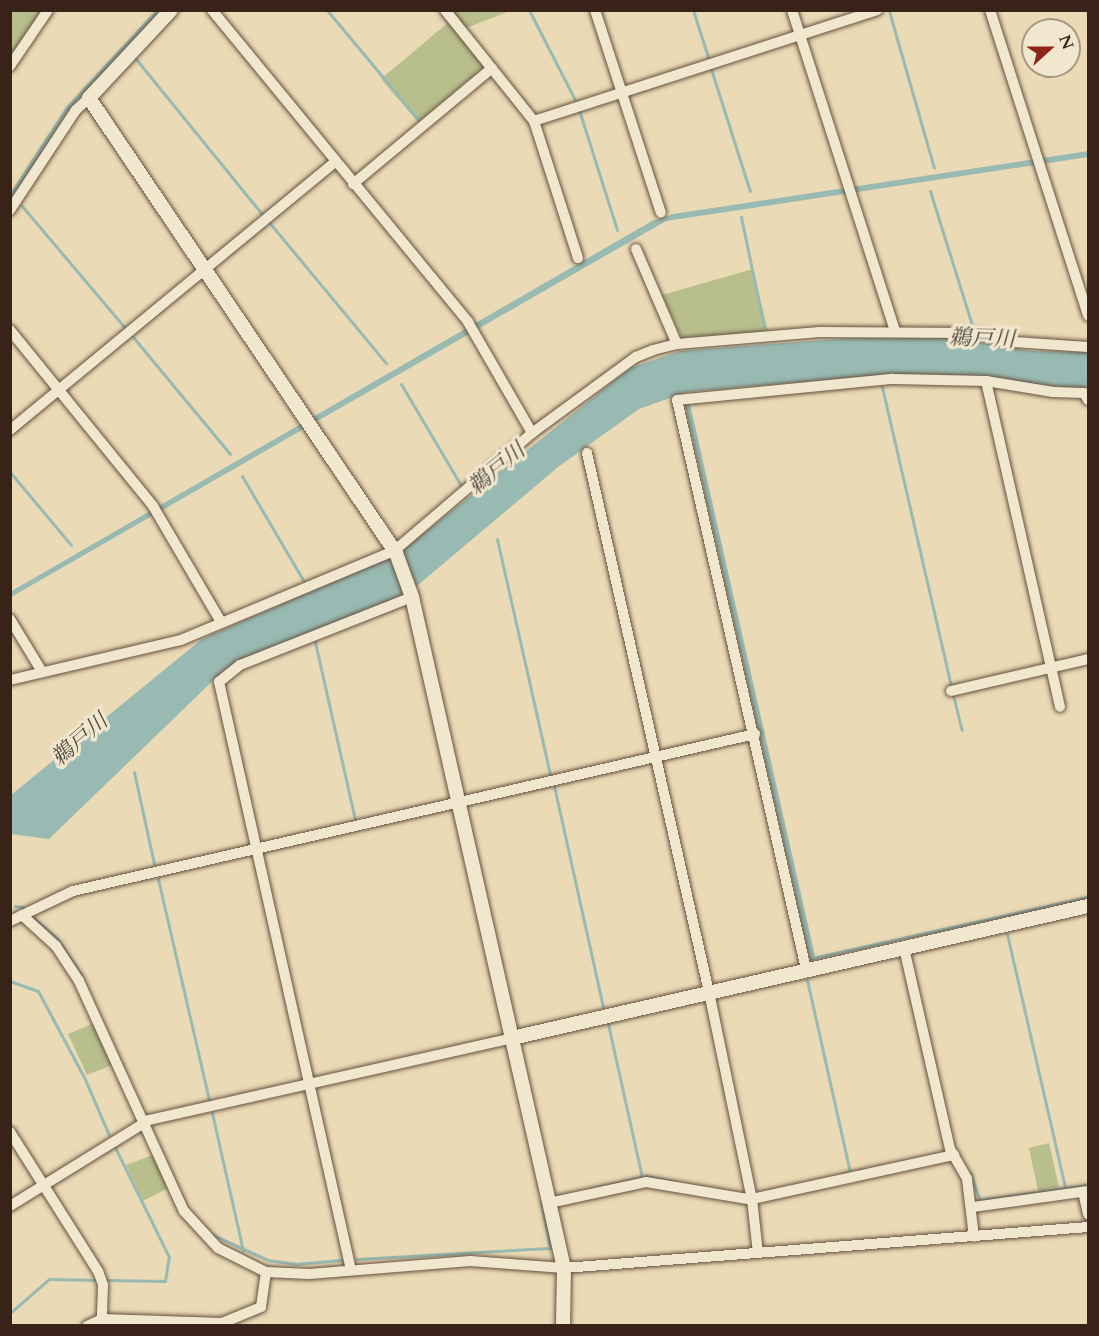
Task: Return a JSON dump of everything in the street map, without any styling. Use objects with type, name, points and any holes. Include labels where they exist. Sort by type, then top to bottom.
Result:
[{"type":"street","points":[[10,66],[48,10]]},
{"type":"street","points":[[10,210],[76,110],[171,10]]},
{"type":"street","points":[[212,10],[472,328],[532,433]]},
{"type":"street","points":[[445,10],[534,121],[578,258]]},
{"type":"street","points":[[595,10],[661,213]]},
{"type":"street","points":[[792,10],[895,332]]},
{"type":"street","points":[[534,121],[877,10]]},
{"type":"street","points":[[990,10],[1089,316]]},
{"type":"street","points":[[353,184],[492,68]]},
{"type":"street","points":[[89,98],[395,552],[412,597],[564,1268],[563,1326]]},
{"type":"street","points":[[10,430],[335,162]]},
{"type":"street","points":[[636,249],[677,344]]},
{"type":"street","points":[[10,330],[153,506],[220,622]]},
{"type":"street","points":[[10,680],[41,670],[161,646],[395,552],[532,433],[636,357],[677,344],[819,332],[895,332],[969,333],[1014,342],[1089,347]]},
{"type":"street","points":[[806,969],[755,734],[677,400],[893,379],[986,381],[1084,393],[1089,400]]},
{"type":"street","points":[[986,381],[1060,707]]},
{"type":"street","points":[[586,453],[709,992],[752,1200],[758,1253]]},
{"type":"street","points":[[351,1270],[219,682],[240,665],[412,597]]},
{"type":"street","points":[[10,619],[41,670]]},
{"type":"street","points":[[951,691],[1089,659]]},
{"type":"street","points":[[755,734],[73,891],[15,915],[67,960],[142,1124],[180,1202],[199,1231],[235,1258],[266,1272],[282,1275],[470,1261],[564,1268],[1089,1227]]},
{"type":"street","points":[[10,1206],[142,1124],[806,969],[1089,906]]},
{"type":"street","points":[[904,948],[954,1155],[967,1179],[973,1207],[974,1236]]},
{"type":"street","points":[[10,1132],[101,1280],[102,1319]]},
{"type":"street","points":[[549,1203],[646,1182],[752,1200],[954,1155]]},
{"type":"street","points":[[973,1207],[1086,1191],[1089,1214]]},
{"type":"street","points":[[87,1326],[102,1319],[222,1324],[261,1307],[266,1272]]},
{"type":"green space","points":[[11,11],[43,11],[15,53],[11,50]]},
{"type":"green space","points":[[450,11],[510,11],[463,29]]},
{"type":"green space","points":[[450,21],[486,65],[418,122],[381,79]]},
{"type":"green space","points":[[753,269],[768,331],[682,338],[662,295]]},
{"type":"green space","points":[[94,1023],[112,1065],[87,1075],[68,1034]]},
{"type":"green space","points":[[1049,1143],[1059,1187],[1038,1191],[1029,1148]]},
{"type":"green space","points":[[153,1155],[168,1188],[143,1201],[126,1165]]},
{"type":"water","points":[[155,11],[161,11],[68,111],[11,200],[11,192],[66,107]]},
{"type":"water","points":[[1088,151],[1088,157],[666,221],[11,597],[10,592],[652,221],[673,214]]},
{"type":"water","name":"鵜戸川","points":[[850,338],[960,338],[1031,351],[1088,352],[1088,390],[961,375],[892,374],[687,392],[639,409],[558,467],[405,596],[224,670],[49,839],[11,834],[11,795],[202,639],[399,553],[630,368],[680,351]]},
{"type":"water","points":[[690,404],[816,959],[810,960],[685,405]]},
{"type":"waterway","points":[[327,10],[421,123]]},
{"type":"waterway","points":[[529,10],[575,100]]},
{"type":"waterway","points":[[693,10],[709,60]]},
{"type":"waterway","points":[[1087,10],[1088,16]]},
{"type":"waterway","points":[[889,11],[934,168]]},
{"type":"waterway","points":[[136,59],[263,215]]},
{"type":"waterway","points":[[711,69],[750,191]]},
{"type":"waterway","points":[[579,110],[617,230]]},
{"type":"waterway","name":"鵜戸川","points":[[930,191],[972,325]]},
{"type":"waterway","points":[[22,206],[126,329]]},
{"type":"waterway","points":[[741,217],[764,327]]},
{"type":"waterway","points":[[268,221],[386,363]]},
{"type":"waterway","points":[[133,337],[230,454]]},
{"type":"waterway","name":"鵜戸川","points":[[401,384],[462,487]]},
{"type":"waterway","points":[[882,387],[951,686]]},
{"type":"waterway","points":[[10,472],[71,545]]},
{"type":"waterway","points":[[242,476],[303,580]]},
{"type":"waterway","points":[[497,539],[550,774]]},
{"type":"waterway","points":[[315,642],[355,820]]},
{"type":"waterway","points":[[953,695],[962,730]]},
{"type":"waterway","points":[[134,772],[154,864]]},
{"type":"waterway","points":[[554,786],[603,1007]]},
{"type":"waterway","points":[[158,879],[209,1100]]},
{"type":"waterway","points":[[812,958],[1088,897]]},
{"type":"waterway","points":[[15,906],[23,907]]},
{"type":"waterway","points":[[33,918],[57,938],[82,976]]},
{"type":"waterway","points":[[1007,934],[1065,1188]]},
{"type":"waterway","points":[[807,980],[850,1172],[838,1175]]},
{"type":"waterway","points":[[10,981],[38,991],[84,1077],[109,1135]]},
{"type":"waterway","points":[[608,1024],[642,1177]]},
{"type":"waterway","points":[[212,1113],[243,1251]]},
{"type":"waterway","points":[[106,1280],[165,1281],[169,1257],[114,1145]]},
{"type":"waterway","points":[[859,1170],[867,1169]]},
{"type":"waterway","points":[[970,1173],[980,1200],[1088,1185]]},
{"type":"waterway","points":[[591,1189],[646,1176],[676,1182]]},
{"type":"waterway","points":[[357,1259],[550,1248],[541,1201]]},
{"type":"waterway","points":[[211,1234],[268,1260],[295,1264],[341,1260]]},
{"type":"waterway","points":[[10,1313],[49,1279],[98,1280]]}]
